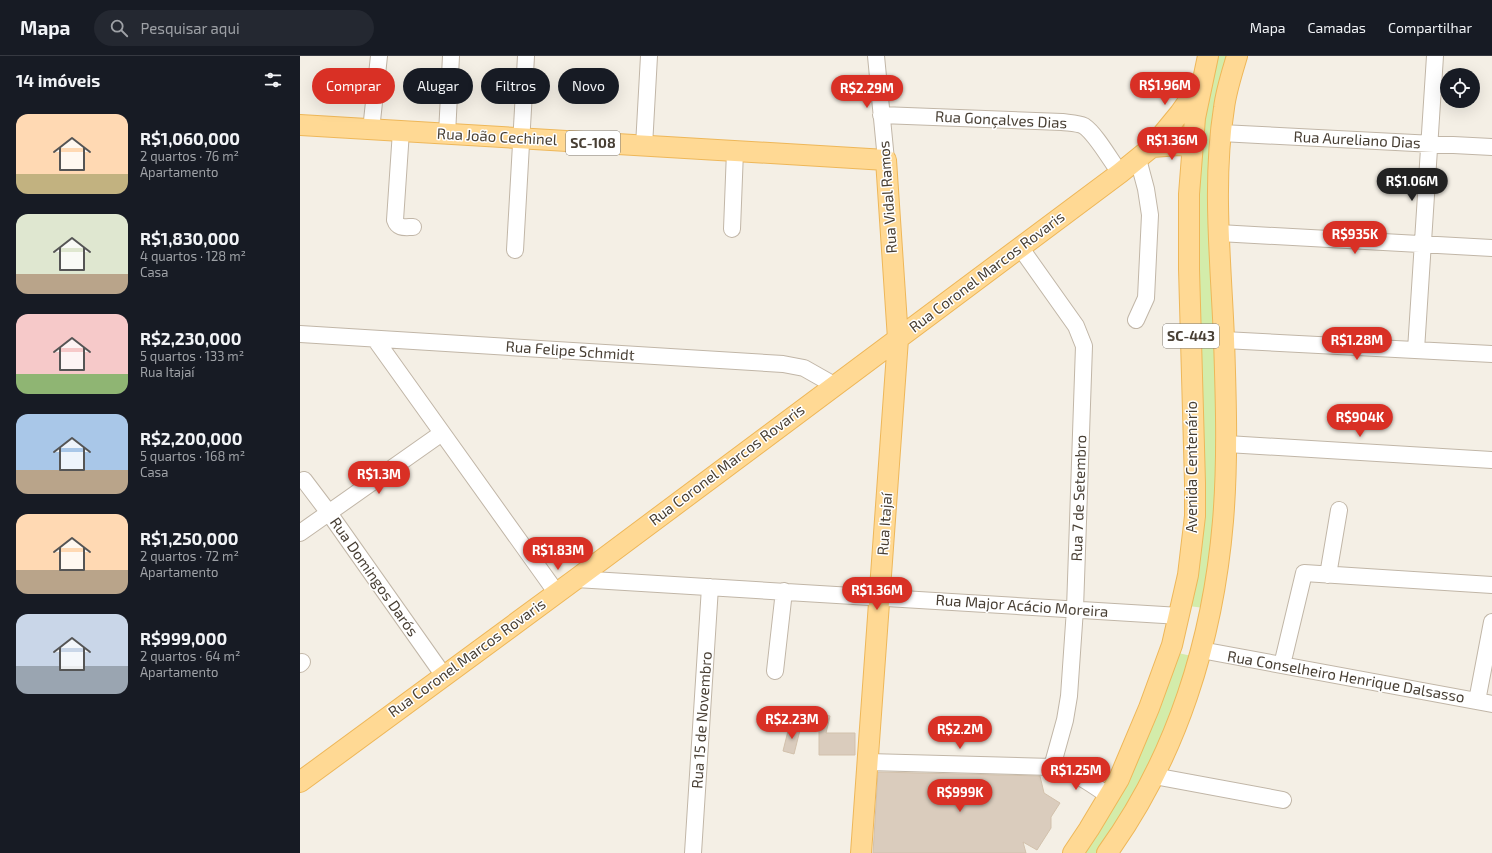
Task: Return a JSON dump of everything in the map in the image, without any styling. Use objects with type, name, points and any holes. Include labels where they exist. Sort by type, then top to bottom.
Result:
[{"type":"main road","name":"Avenida Centenário","points":[[1073,853],[1109,796],[1129,759],[1152,702],[1172,645],[1180,616],[1188,575],[1195,510],[1189,269],[1189,194],[1195,118],[1208,56]]},
{"type":"main road","name":"Avenida Centenário","points":[[1107,853],[1138,807],[1178,724],[1190,690],[1215,590],[1223,527],[1227,444],[1219,233],[1219,167],[1224,107],[1237,56]]},
{"type":"main road","name":"Rua Coronel Marcos Rovaris","points":[[300,782],[556,592],[576,579],[1120,173],[1145,153],[1180,113],[1202,83]]},
{"type":"main road","name":"Rua João Cechinel","points":[[300,125],[886,160]]},
{"type":"main road","points":[[1145,153],[1179,145],[1192,147]]},
{"type":"main road","name":"Rua Vidal Ramos","points":[[886,160],[898,339]]},
{"type":"main road","name":"Rua Itajaí","points":[[862,853],[898,339]]},
{"type":"main road","points":[[1180,616],[1194,618],[1201,616],[1210,610]]},
{"type":"main road","points":[[1172,645],[1201,650]]},
{"type":"street","points":[[371,130],[379,56]]},
{"type":"street","points":[[447,134],[451,56]]},
{"type":"street","points":[[515,250],[526,56]]},
{"type":"street","points":[[644,146],[649,56]]},
{"type":"street","name":"Rua Vidal Ramos","points":[[876,56],[886,160]]},
{"type":"street","points":[[1416,350],[1434,56]]},
{"type":"street","name":"Rua Gonçalves Dias","points":[[881,115],[1062,122],[1083,126],[1094,137],[1120,173]]},
{"type":"street","points":[[401,131],[395,220],[396,224],[400,227],[413,227]]},
{"type":"street","name":"Rua Aureliano Dias","points":[[1221,133],[1492,147]]},
{"type":"street","points":[[732,229],[735,151]]},
{"type":"street","points":[[1136,320],[1146,298],[1150,215],[1146,189],[1145,153]]},
{"type":"street","points":[[1219,233],[1492,248]]},
{"type":"street","name":"Rua 7 de Setembro","points":[[1020,247],[1076,326],[1084,346],[1075,609],[1069,696],[1065,720],[1052,767]]},
{"type":"street","name":"Rua Felipe Schmidt","points":[[300,334],[795,366],[813,372],[834,385]]},
{"type":"street","points":[[374,339],[556,592]]},
{"type":"street","points":[[1224,340],[1492,354]]},
{"type":"street","points":[[300,533],[442,433]]},
{"type":"street","points":[[1227,444],[1492,460]]},
{"type":"street","name":"Rua Domingos Darós","points":[[304,480],[444,676]]},
{"type":"street","points":[[1328,575],[1339,510]]},
{"type":"street","points":[[1282,665],[1304,573],[1492,586]]},
{"type":"street","name":"Rua Major Acácio Moreira","points":[[576,579],[1180,616]]},
{"type":"street","name":"Rua 15 de Novembro","points":[[693,853],[710,587]]},
{"type":"street","points":[[775,671],[784,591]]},
{"type":"street","points":[[1485,702],[1492,622]]},
{"type":"street","name":"Rua Conselheiro Henrique Dalsasso","points":[[1201,650],[1485,702]]},
{"type":"street","points":[[868,762],[1052,767],[1065,769],[1078,775],[1109,796]]},
{"type":"street","points":[[1154,776],[1283,800]]},
{"type":"green space","points":[[1212,56],[1231,56],[1218,414],[1217,510],[1205,608],[1188,606],[1195,209]]},
{"type":"green space","points":[[1178,653],[1192,656],[1153,763],[1098,853],[1078,853]]},
{"type":"building","points":[[798,708],[830,716],[826,733],[855,733],[855,755],[819,755],[819,730],[794,724]]},
{"type":"building","points":[[789,727],[800,730],[794,754],[783,751]]},
{"type":"building","points":[[878,772],[1040,776],[1044,793],[1060,803],[1051,817],[1051,828],[1037,850],[1023,842],[1026,853],[873,853]]}]
